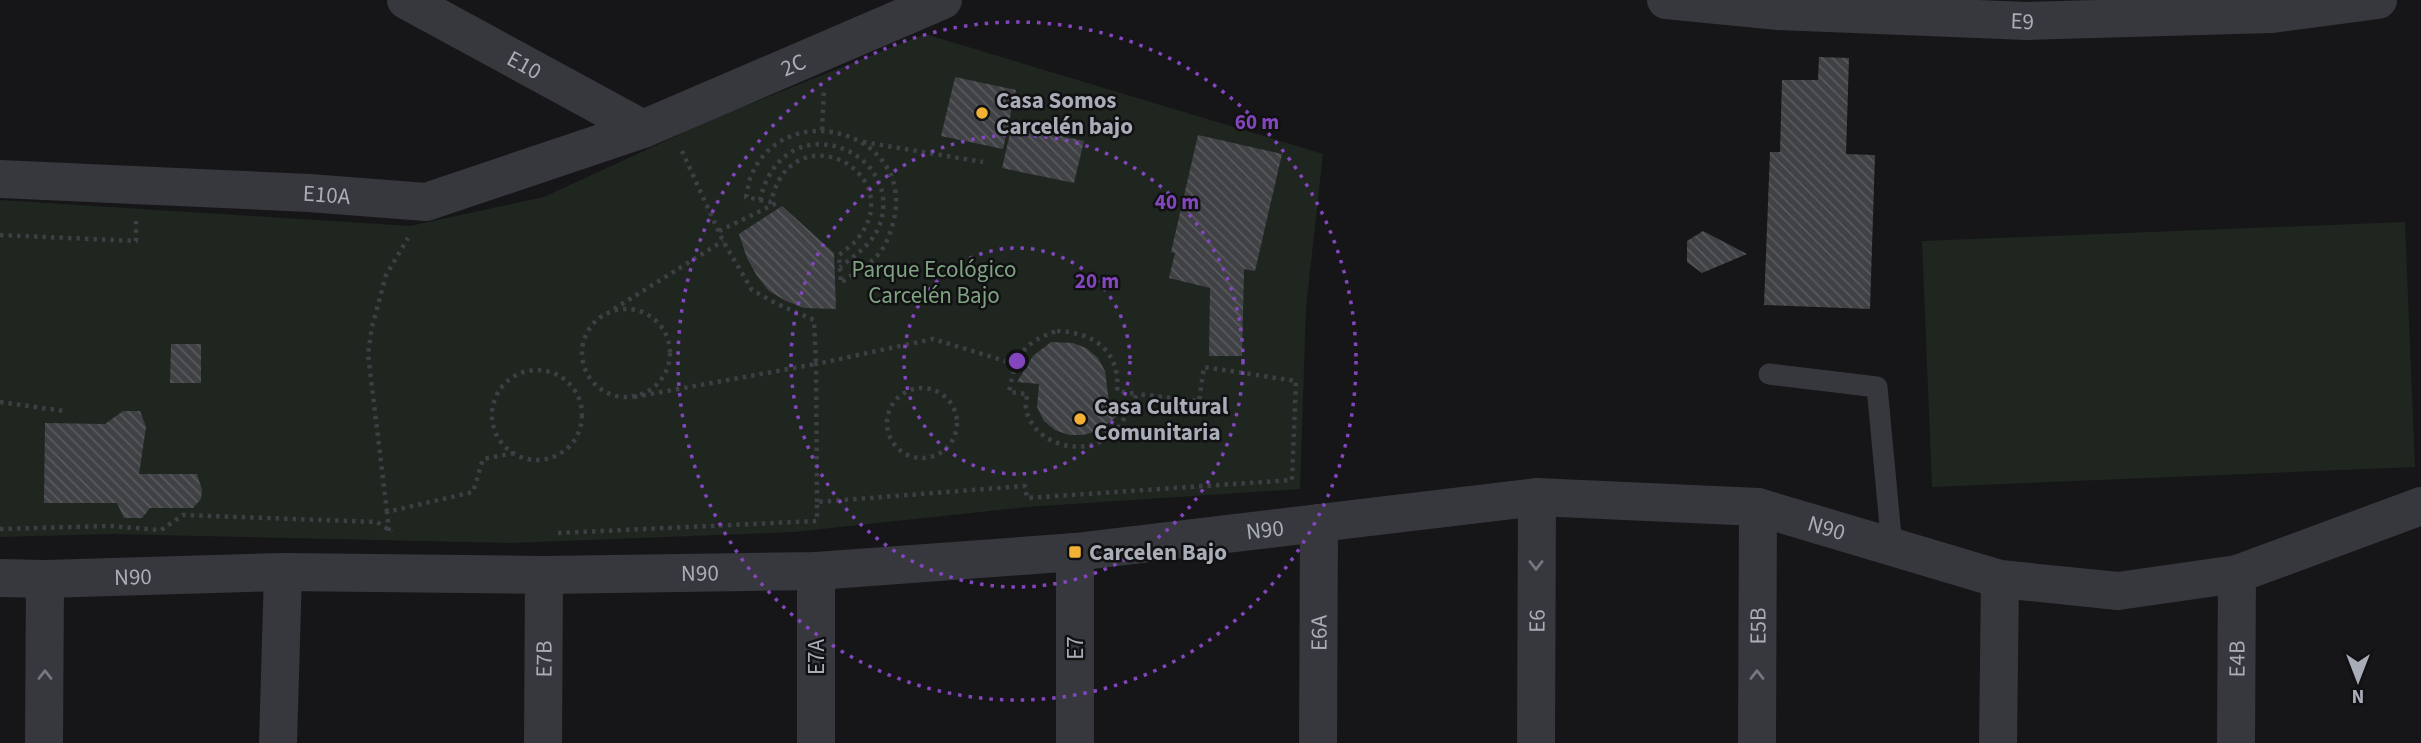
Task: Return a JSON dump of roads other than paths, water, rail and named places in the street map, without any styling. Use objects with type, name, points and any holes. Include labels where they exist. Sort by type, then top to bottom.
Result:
[{"type":"street","name":"E10","points":[[406,0],[643,129]]},
{"type":"street","name":"2C","points":[[643,129],[943,0]]},
{"type":"street","name":"E9","points":[[1666,0],[1779,11],[2027,10],[2272,14],[2378,0]]},
{"type":"street","name":"E10A","points":[[0,179],[309,193],[426,202],[643,129]]},
{"type":"street","name":"N90","points":[[0,578],[283,572],[544,575],[816,571],[1075,552],[1537,497],[1758,507],[2000,579],[2118,591],[2237,574],[2421,506]]},
{"type":"street","name":"E6","points":[[1536,743],[1537,497]]},
{"type":"street","name":"E5B","points":[[1757,743],[1758,507]]},
{"type":"street","name":"E6A","points":[[1318,743],[1320,523]]},
{"type":"street","name":"E7","points":[[1075,552],[1075,743]]},
{"type":"street","name":"E7A","points":[[816,571],[816,743]]},
{"type":"street","points":[[278,743],[283,572]]},
{"type":"street","name":"E4B","points":[[2236,743],[2237,574]]},
{"type":"street","name":"E7B","points":[[543,743],[544,575]]},
{"type":"street","points":[[44,743],[45,579]]},
{"type":"street","points":[[1998,743],[2000,579]]},
{"type":"lane","points":[[1769,374],[1877,387],[1892,547]]},
{"type":"place","name":"Casa Somos Carcelén bajo","points":[[982,113]]},
{"type":"place","name":"Casa Cultural Comunitaria","points":[[1080,419]]},
{"type":"place","name":"Carcelen Bajo","points":[[1075,552]]},
{"type":"park label","name":"Parque Ecológico Carcelén Bajo","points":[[934,282]]}]
